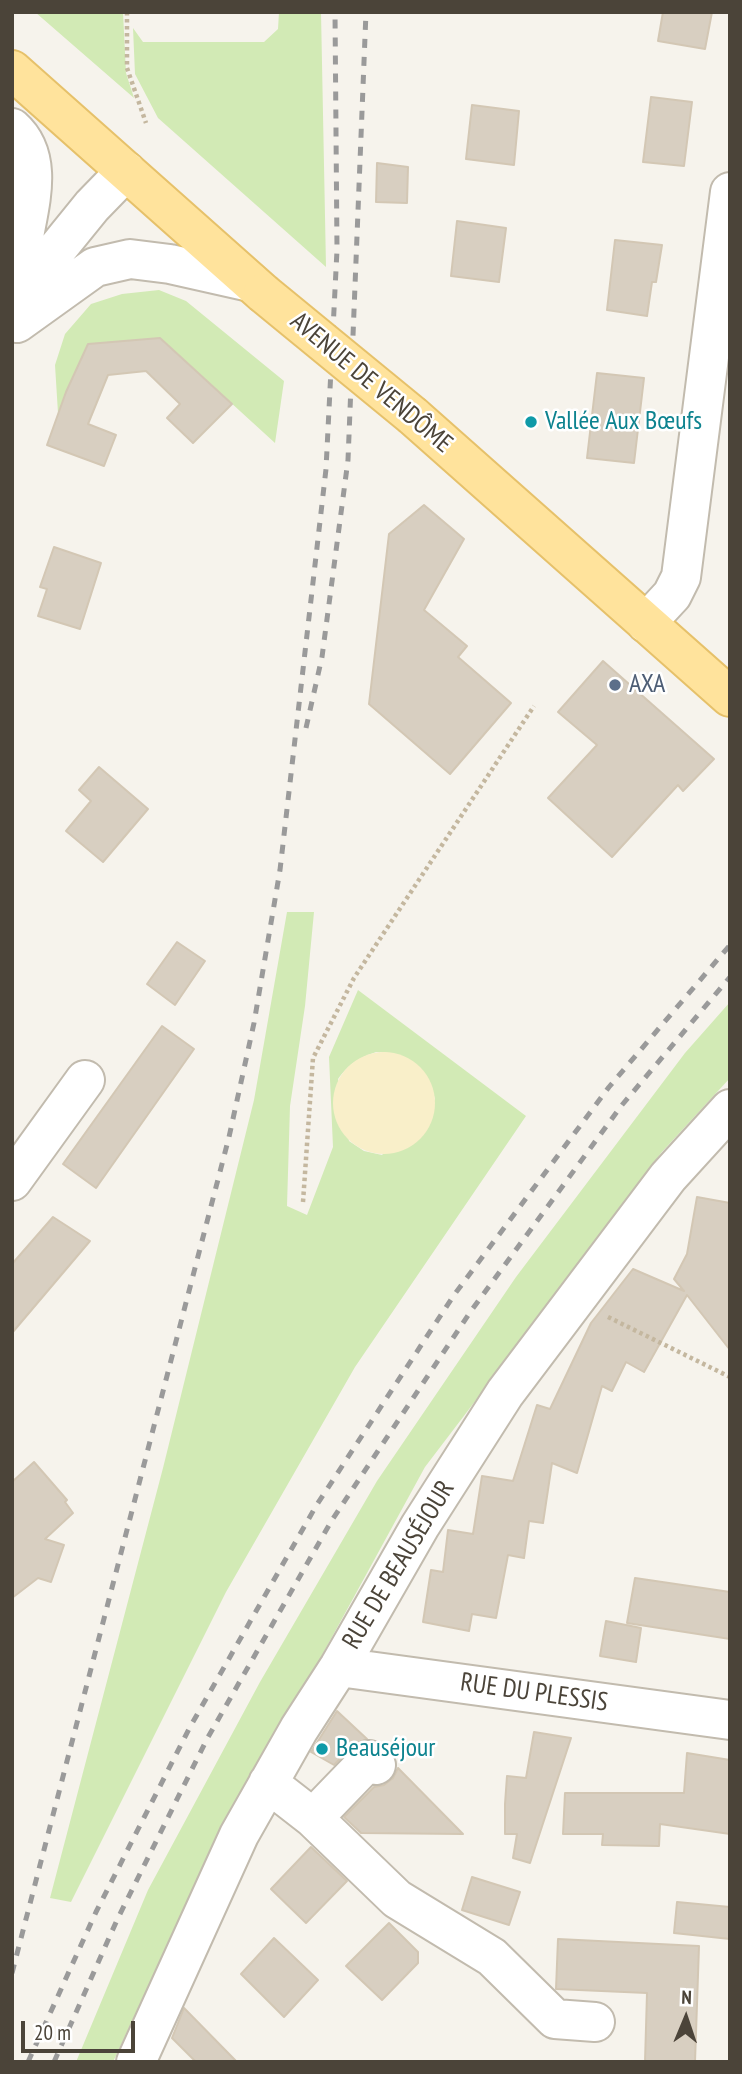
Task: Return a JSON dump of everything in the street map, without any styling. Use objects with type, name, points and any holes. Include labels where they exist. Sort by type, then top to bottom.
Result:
[{"type":"main road","name":"AVENUE DE VENDÔME","points":[[12,70],[256,288],[413,416],[730,697]]},
{"type":"street","points":[[12,128],[17,132],[30,158],[33,186],[23,248],[15,332]]},
{"type":"street","points":[[15,332],[49,259],[92,206],[126,171]]},
{"type":"street","points":[[646,623],[672,595],[681,577],[730,192]]},
{"type":"street","points":[[15,332],[95,267],[130,259],[170,264],[256,288]]},
{"type":"street","points":[[12,1181],[85,1080]]},
{"type":"street","name":"RUE DE BEAUSÉJOUR","points":[[136,2062],[233,1848],[299,1728],[339,1667],[420,1526],[491,1415],[575,1300],[668,1177],[730,1110]]},
{"type":"street","name":"RUE DU PLESSIS","points":[[339,1667],[730,1720]]},
{"type":"street","points":[[313,1818],[369,1760],[376,1765]]},
{"type":"street","points":[[268,1783],[313,1818],[397,1899],[492,1957],[555,2019],[595,2022]]},
{"type":"path","points":[[127,12],[127,68],[146,123]]},
{"type":"path","points":[[303,1202],[313,1058],[354,978],[534,706]]},
{"type":"path","points":[[575,1300],[730,1377]]},
{"type":"green space","points":[[35,12],[123,12],[126,73],[134,98]]},
{"type":"green space","points":[[279,12],[321,12],[326,267],[158,118],[135,74],[133,28],[143,42],[264,42],[278,29]]},
{"type":"green space","points":[[159,290],[186,301],[284,381],[275,443],[160,338],[88,344],[58,413],[55,365],[65,334],[91,304],[122,294]]},
{"type":"green space","points":[[287,912],[314,912],[305,1006],[290,1106],[287,1206],[307,1215],[333,1147],[329,1057],[358,990],[526,1116],[355,1367],[226,1592],[71,1902],[50,1898],[163,1468],[254,1100]],"holes":[[[376,1052],[398,1055],[414,1064],[427,1079],[435,1099],[382,1155],[364,1151],[349,1141],[338,1079],[359,1059]]]},
{"type":"green space","points":[[730,1002],[730,1078],[661,1153],[425,1467],[187,1902],[113,2062],[76,2062],[148,1890],[260,1682],[377,1481],[516,1277],[685,1053]]},
{"type":"sand","points":[[384,1052],[404,1056],[420,1067],[431,1083],[435,1103],[431,1123],[420,1139],[404,1150],[384,1154],[364,1150],[348,1139],[337,1123],[333,1103],[337,1083],[348,1067],[364,1056]]},
{"type":"building","points":[[663,12],[712,12],[705,49],[658,41]]},
{"type":"building","points":[[651,97],[692,102],[684,166],[643,162]]},
{"type":"building","points":[[472,105],[519,111],[514,165],[466,159]]},
{"type":"building","points":[[377,163],[408,167],[407,203],[376,202]]},
{"type":"building","points":[[457,221],[506,228],[499,282],[451,276]]},
{"type":"building","points":[[615,240],[662,245],[656,282],[652,282],[647,316],[607,310]]},
{"type":"building","points":[[160,338],[232,404],[193,443],[167,418],[180,404],[146,371],[108,375],[88,424],[116,435],[104,466],[47,445],[66,392],[88,344]]},
{"type":"building","points":[[597,373],[644,378],[634,463],[587,458]]},
{"type":"building","points":[[424,505],[464,539],[424,610],[467,646],[458,657],[511,703],[450,774],[369,704],[389,534]]},
{"type":"building","points":[[54,547],[101,563],[80,629],[38,616],[47,589],[40,587]]},
{"type":"building","points":[[603,661],[714,759],[683,791],[678,785],[612,857],[548,798],[597,745],[558,712]]},
{"type":"building","points":[[99,767],[148,809],[103,862],[66,831],[91,801],[79,790]]},
{"type":"building","points":[[177,942],[205,961],[175,1005],[147,984]]},
{"type":"building","points":[[162,1026],[194,1049],[96,1188],[63,1164]]},
{"type":"building","points":[[697,1197],[730,1203],[730,1350],[687,1295],[644,1372],[626,1362],[612,1391],[602,1386],[577,1473],[552,1463],[543,1523],[529,1521],[524,1558],[508,1555],[496,1618],[472,1614],[469,1631],[423,1622],[431,1570],[443,1572],[448,1530],[473,1534],[482,1476],[513,1481],[537,1405],[550,1409],[591,1323],[633,1269],[684,1291],[674,1279],[687,1254]]},
{"type":"building","points":[[53,1217],[90,1241],[12,1333],[12,1264]]},
{"type":"building","points":[[34,1462],[67,1500],[65,1502],[73,1513],[45,1539],[64,1545],[51,1582],[38,1578],[12,1598],[12,1482]]},
{"type":"building","points":[[635,1578],[730,1592],[730,1639],[627,1623]]},
{"type":"building","points":[[606,1621],[641,1628],[636,1662],[600,1656]]},
{"type":"building","points":[[337,1711],[367,1739],[353,1745],[334,1765],[311,1752]]},
{"type":"building","points":[[534,1732],[571,1738],[530,1863],[513,1858],[517,1834],[505,1834],[505,1804],[507,1776],[526,1778]]},
{"type":"building","points":[[687,1753],[730,1760],[730,1834],[660,1824],[659,1846],[602,1845],[603,1834],[563,1834],[565,1793],[684,1793]]},
{"type":"building","points":[[398,1768],[463,1834],[361,1833],[344,1817],[374,1787],[384,1785],[393,1778]]},
{"type":"building","points":[[311,1847],[347,1881],[306,1923],[271,1889]]},
{"type":"building","points":[[472,1877],[520,1892],[509,1925],[462,1910]]},
{"type":"building","points":[[677,1902],[730,1907],[730,1939],[674,1933]]},
{"type":"building","points":[[389,1923],[418,1952],[418,1963],[382,2000],[346,1966]]},
{"type":"building","points":[[274,1938],[318,1980],[284,2017],[241,1974]]},
{"type":"building","points":[[558,1939],[699,1946],[695,2062],[645,2062],[647,1993],[556,1989]]},
{"type":"building","points":[[184,2008],[237,2062],[196,2062],[172,2038]]},
{"type":"railway","points":[[12,1973],[229,1137],[254,1023],[280,870],[326,469],[337,250],[335,12]]},
{"type":"railway","points":[[306,728],[322,657],[348,460],[366,12]]},
{"type":"railway","points":[[28,2062],[96,1912],[190,1727],[316,1506],[454,1295],[609,1087],[730,945]]},
{"type":"railway","points":[[54,2062],[117,1920],[207,1739],[332,1520],[471,1311],[622,1105],[730,977]]},
{"type":"place","name":"Vallée Aux Bœufs","points":[[531,422]]},
{"type":"place","name":"AXA","points":[[615,685]]},
{"type":"place","name":"Beauséjour","points":[[322,1749]]}]
